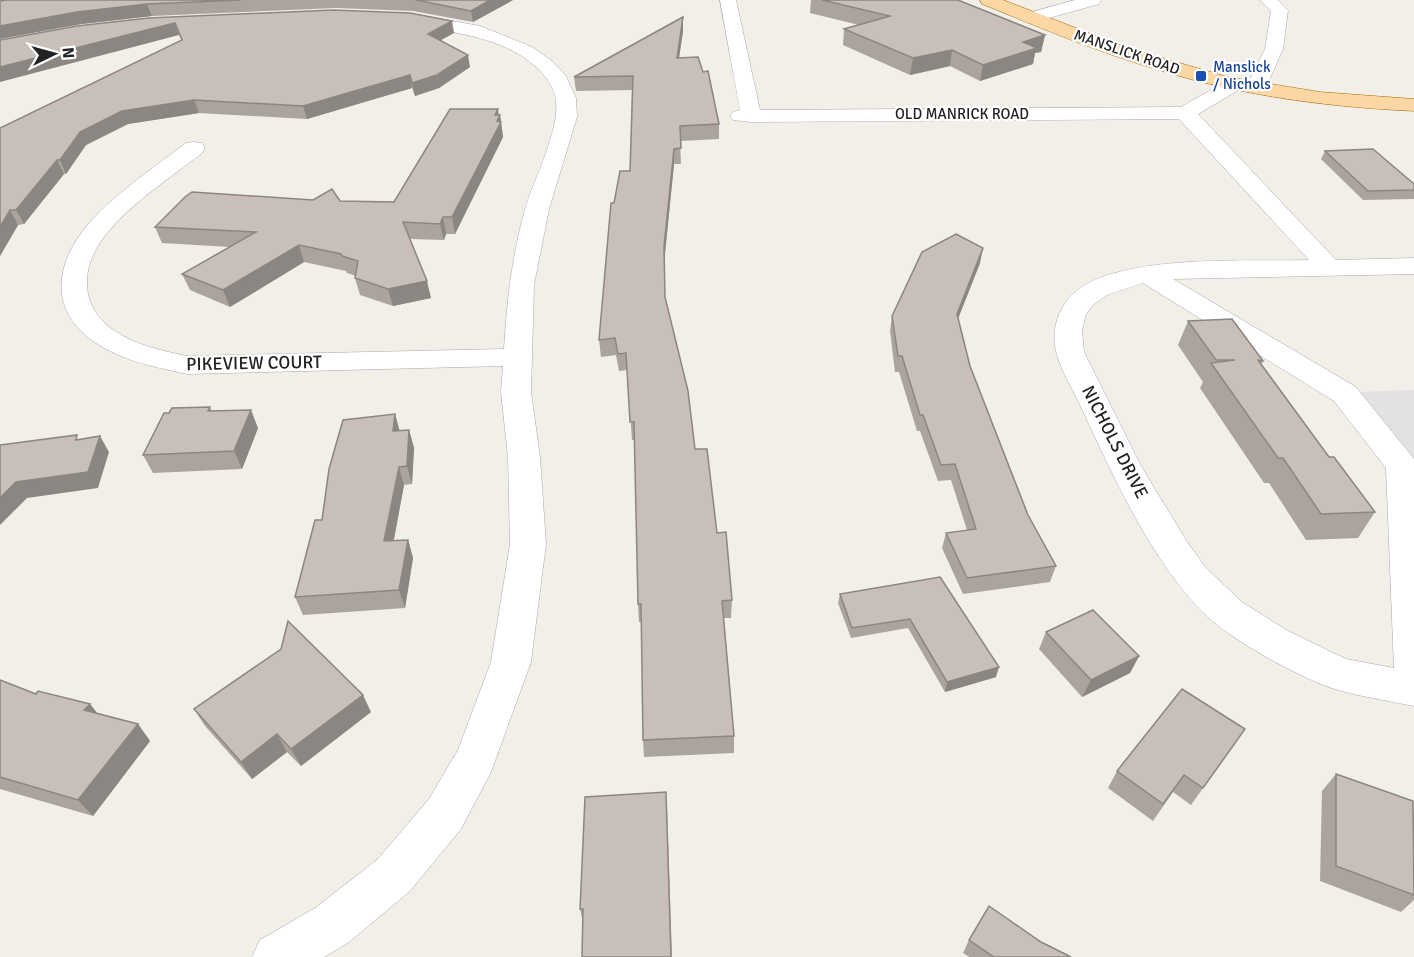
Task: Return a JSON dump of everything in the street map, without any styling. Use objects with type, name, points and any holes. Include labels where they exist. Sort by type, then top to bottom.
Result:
[{"type":"main road","name":"MANSLICK ROAD","points":[[988,0],[1142,60],[1246,86],[1315,98],[1414,105]]},
{"type":"street","name":"OLD MANRICK ROAD","points":[[728,0],[746,116],[1185,113]]},
{"type":"street","points":[[1031,18],[1093,0]]},
{"type":"street","points":[[1268,0],[1280,10],[1274,49],[1246,86],[1185,113],[1328,266]]},
{"type":"street","points":[[277,957],[332,925],[394,875],[445,814],[476,758],[511,662],[528,544],[524,457],[516,392],[521,285],[537,209],[567,117],[566,98],[559,80],[545,65],[526,51],[501,39],[445,23],[378,15]]},
{"type":"street","name":"PIKEVIEW COURT","points":[[194,148],[112,212],[81,250],[72,275],[74,301],[88,324],[112,342],[145,356],[187,365],[518,357]]},
{"type":"street","name":"NICHOLS DRIVE","points":[[1414,266],[1328,266],[1173,271],[1146,274],[1103,285],[1086,296],[1075,309],[1066,337],[1070,352],[1125,466],[1174,551],[1193,579],[1229,613],[1272,641],[1339,674],[1414,689]]},
{"type":"street","points":[[1146,274],[1345,394],[1402,466],[1414,672]]},
{"type":"shaded area","points":[[1414,390],[1414,462],[1358,392]]},
{"type":"building","points":[[241,0],[147,4],[77,12],[0,26],[0,1]]},
{"type":"building","points":[[416,0],[490,0],[471,11]]},
{"type":"building","points":[[822,0],[958,0],[1045,35],[1023,42],[1037,48],[983,65],[952,50],[913,58],[844,29],[890,16]]},
{"type":"building","points":[[333,10],[410,13],[452,21],[428,34],[468,55],[437,75],[412,83],[410,75],[303,106],[194,100],[122,111],[80,132],[60,160],[57,160],[16,210],[10,210],[0,227],[0,128],[182,40],[175,23],[0,67],[0,40],[77,26],[148,18]]},
{"type":"building","points":[[683,17],[677,58],[698,57],[703,72],[708,71],[719,124],[680,126],[681,148],[674,149],[664,247],[665,297],[688,391],[695,449],[707,449],[717,533],[726,532],[732,600],[722,601],[734,736],[643,740],[641,604],[638,604],[634,422],[630,422],[626,353],[618,354],[615,338],[599,340],[611,203],[614,203],[620,171],[630,171],[633,76],[574,77]]},
{"type":"building","points":[[450,109],[498,109],[495,115],[500,115],[497,121],[501,122],[452,217],[443,217],[440,224],[403,222],[427,281],[388,289],[355,278],[358,261],[341,254],[299,245],[223,290],[182,274],[256,232],[155,227],[192,192],[313,200],[332,189],[340,201],[394,202]]},
{"type":"building","points":[[1373,149],[1414,184],[1414,190],[1368,191],[1325,151]]},
{"type":"building","points":[[956,234],[983,248],[957,314],[970,366],[1028,515],[1056,566],[967,578],[946,533],[976,529],[955,464],[941,465],[923,415],[920,415],[902,356],[898,356],[892,316],[922,252]]},
{"type":"building","points":[[1232,319],[1263,361],[1258,360],[1329,457],[1334,457],[1375,512],[1321,514],[1283,458],[1278,458],[1211,363],[1235,360],[1216,360],[1188,321]]},
{"type":"building","points":[[210,407],[208,411],[251,410],[234,451],[143,455],[164,413],[169,413],[172,408]]},
{"type":"building","points":[[395,414],[393,431],[409,430],[407,466],[399,467],[384,541],[408,540],[399,590],[295,597],[315,520],[322,520],[329,469],[343,420]]},
{"type":"building","points":[[77,435],[76,440],[100,436],[88,472],[16,482],[0,498],[0,445]]},
{"type":"building","points":[[940,577],[999,667],[947,682],[910,619],[852,628],[840,594]]},
{"type":"building","points":[[1093,610],[1139,656],[1091,680],[1046,632]]},
{"type":"building","points":[[288,621],[363,695],[291,749],[277,734],[241,762],[194,709],[281,649]]},
{"type":"building","points":[[0,680],[36,694],[38,691],[90,704],[84,710],[138,724],[78,800],[0,777]]},
{"type":"building","points":[[1182,689],[1245,729],[1203,788],[1184,775],[1163,804],[1117,771]]},
{"type":"building","points":[[1336,774],[1413,801],[1414,895],[1336,866]]},
{"type":"building","points":[[666,792],[671,957],[582,957],[583,909],[580,909],[585,797]]},
{"type":"building","points":[[989,906],[1041,942],[1071,957],[994,957],[969,940]]},
{"type":"place","name":"Manslick / Nichols","points":[[1201,76]]}]
